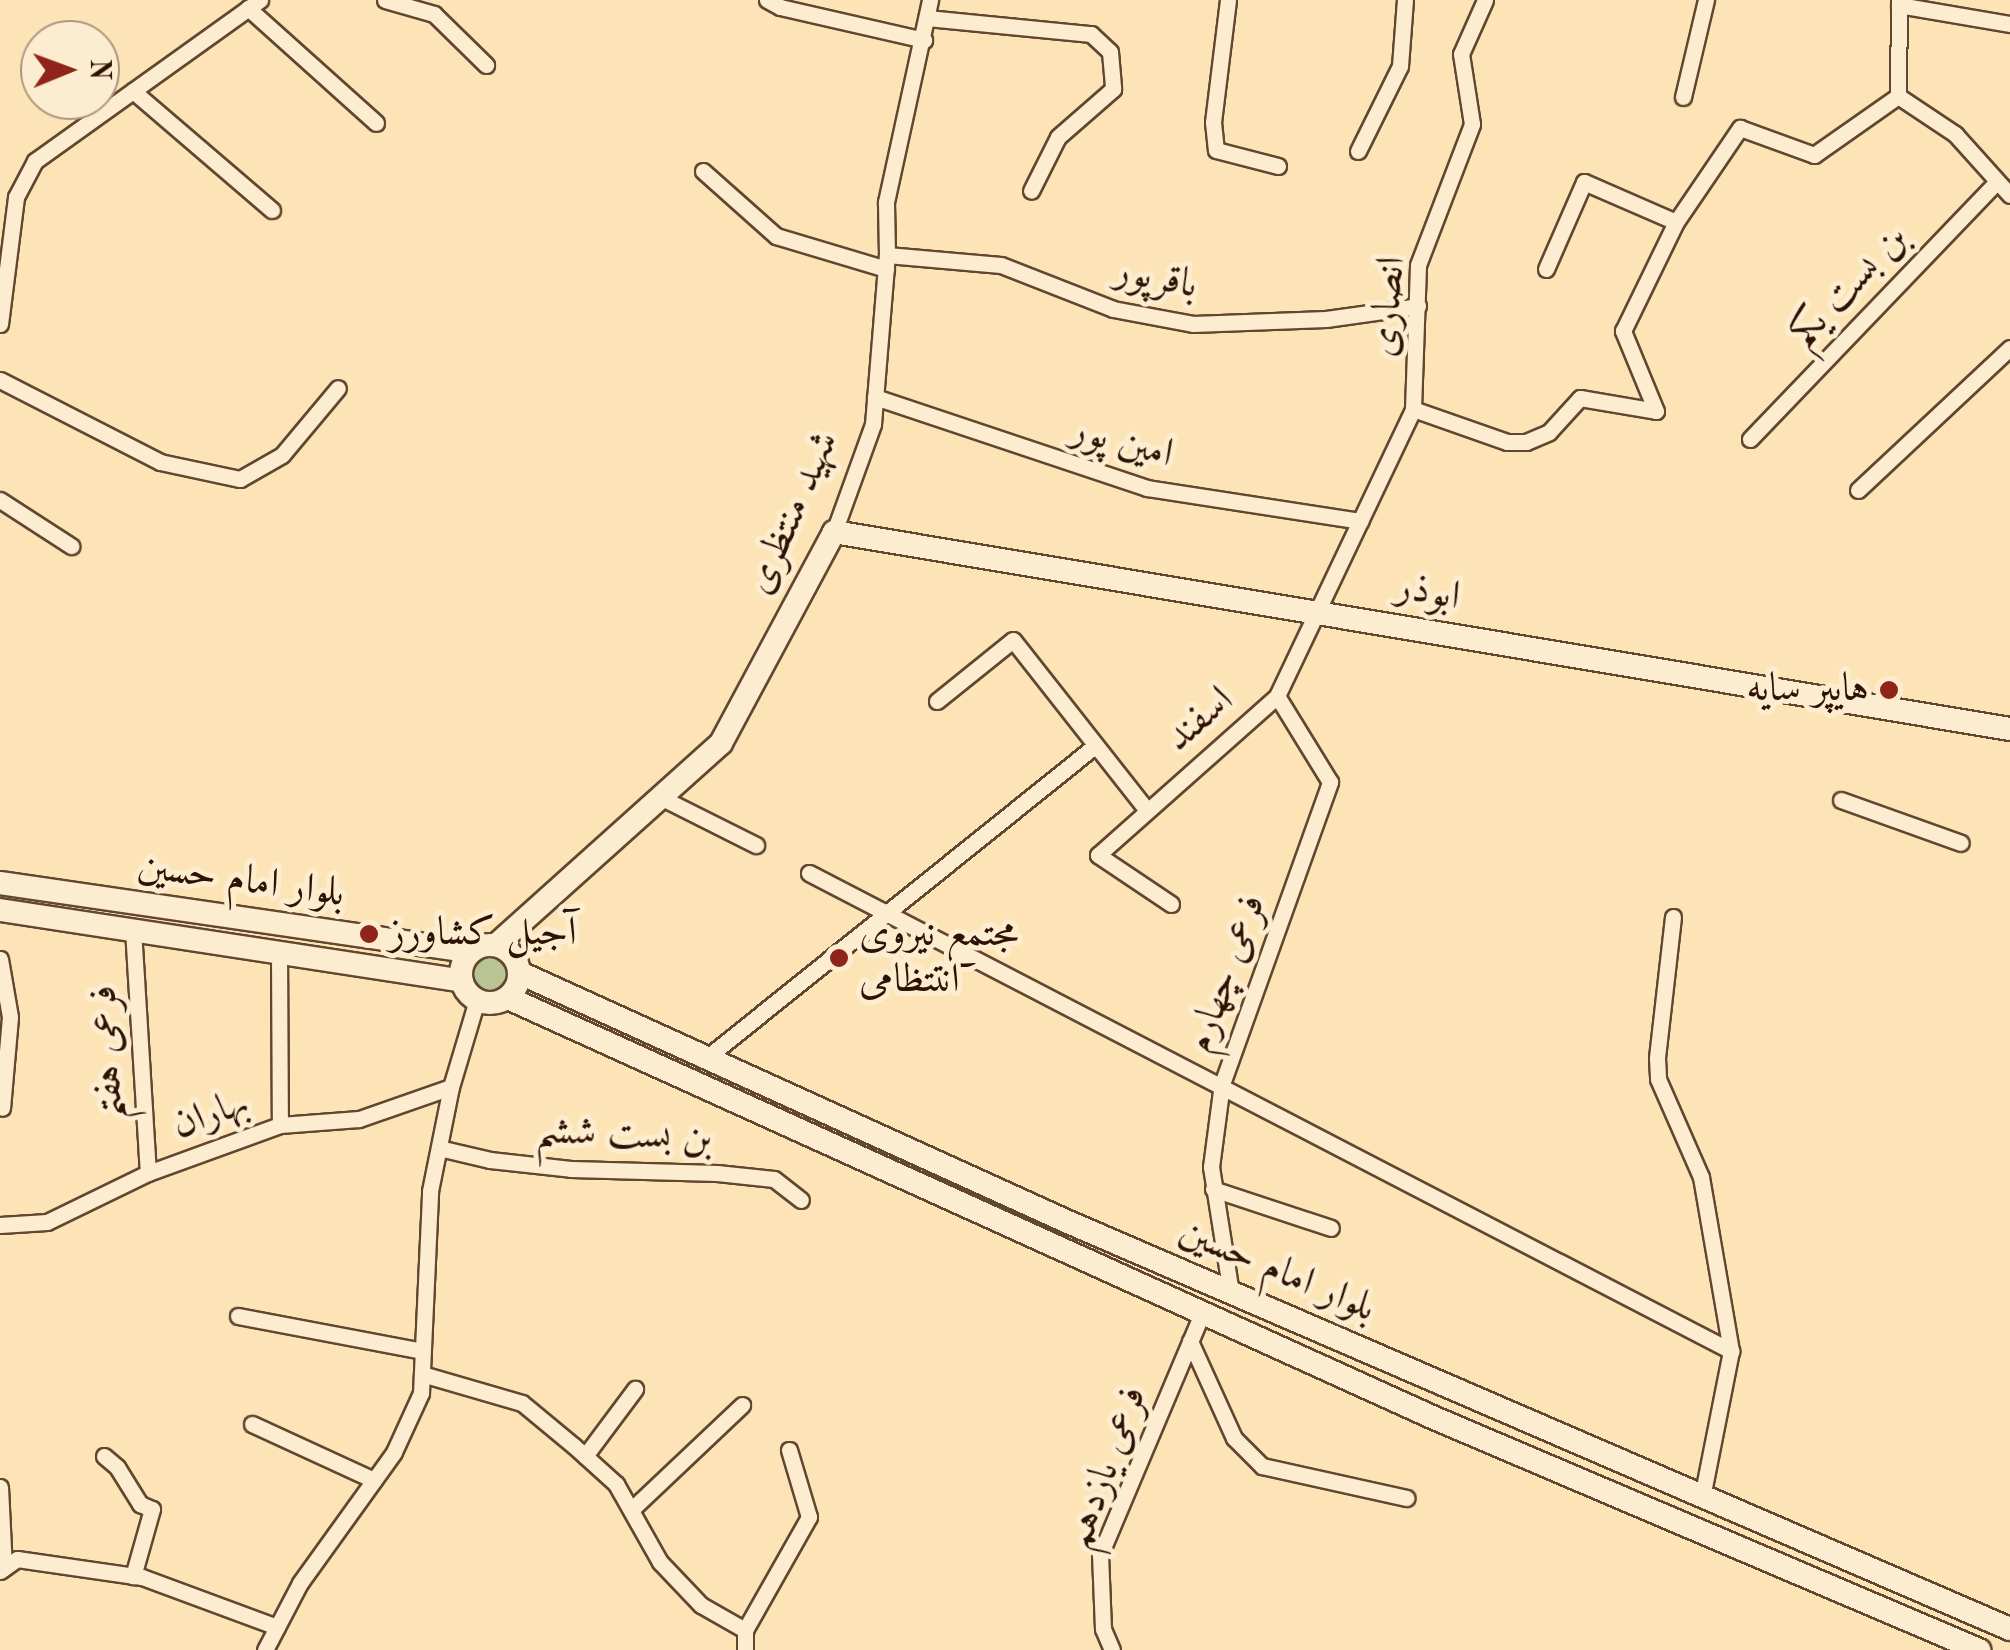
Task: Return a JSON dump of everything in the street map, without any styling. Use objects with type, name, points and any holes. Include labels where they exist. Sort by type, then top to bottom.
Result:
[{"type":"street","points":[[386,0],[434,14],[486,65]]},
{"type":"street","points":[[767,0],[780,7],[924,40]]},
{"type":"street","name":"شهید منتظری","points":[[496,945],[664,799],[721,743],[834,532],[874,424],[886,262],[886,202],[930,0]]},
{"type":"street","points":[[1228,0],[1213,122],[1216,150],[1278,166]]},
{"type":"street","points":[[1358,151],[1400,66],[1405,0]]},
{"type":"street","name":"انصاری","points":[[1317,612],[1413,409],[1418,265],[1472,124],[1462,54],[1485,0]]},
{"type":"street","points":[[1683,97],[1706,0]]},
{"type":"street","points":[[1898,96],[1899,2],[2010,24]]},
{"type":"street","points":[[0,324],[16,197],[35,161],[254,4],[376,123]]},
{"type":"street","points":[[927,18],[1091,34],[1110,52],[1114,89],[1058,138],[1031,191]]},
{"type":"street","points":[[133,91],[272,210]]},
{"type":"street","points":[[1898,96],[1954,134],[2010,195]]},
{"type":"street","points":[[1413,409],[1507,442],[1526,442],[1550,432],[1580,398],[1656,411],[1623,331],[1676,222],[1740,128],[1814,155],[1898,96]]},
{"type":"street","name":"باقرپور","points":[[703,171],[776,236],[886,262],[1001,265],[1113,309],[1193,324],[1326,320],[1418,306]]},
{"type":"street","name":"بن بست یکم","points":[[1750,439],[1997,181]]},
{"type":"street","points":[[1546,269],[1584,182],[1676,222]]},
{"type":"street","points":[[1858,490],[2010,348]]},
{"type":"street","points":[[0,380],[160,462],[240,479],[282,455],[338,388]]},
{"type":"street","name":"امین پور","points":[[876,397],[1147,488],[1360,521]]},
{"type":"street","points":[[0,500],[71,546]]},
{"type":"street","name":"ابوذر","points":[[834,532],[2010,729]]},
{"type":"street","name":"اسفند","points":[[1171,904],[1098,855],[1277,696],[1317,612]]},
{"type":"street","points":[[937,700],[1013,640],[1147,810]]},
{"type":"street","name":"فرعی چهارم","points":[[1231,1293],[1210,1167],[1222,1084],[1330,782],[1277,696]]},
{"type":"street","points":[[705,1059],[1096,745]]},
{"type":"street","points":[[664,799],[756,845]]},
{"type":"street","points":[[1841,800],[1962,844]]},
{"type":"street","points":[[809,873],[1731,1351]]},
{"type":"street","name":"بلوار امام حسین","points":[[0,883],[471,952]]},
{"type":"street","name":"بلوار امام حسین","points":[[0,910],[462,981]]},
{"type":"street","points":[[1673,917],[1658,1079],[1701,1177],[1731,1351],[1704,1492]]},
{"type":"street","name":"فرعی هفتم","points":[[133,929],[148,1172]]},
{"type":"street","points":[[496,945],[512,955],[520,972],[508,998],[492,1004],[476,1000],[462,981],[462,965],[471,952],[496,945]]},
{"type":"street","points":[[278,950],[280,1125]]},
{"type":"street","points":[[0,959],[10,1017],[2,1108]]},
{"type":"street","name":"بلوار امام حسین","points":[[520,972],[705,1059],[1231,1293],[1704,1492],[2010,1628]]},
{"type":"street","name":"بلوار امام حسین","points":[[508,998],[1432,1417],[1979,1650]]},
{"type":"street","points":[[265,1650],[300,1583],[394,1452],[422,1393],[430,1191],[452,1086],[476,1000]]},
{"type":"street","name":"بهاران","points":[[0,1225],[48,1222],[148,1172],[280,1125],[359,1119],[452,1086]]},
{"type":"street","name":"بن بست ششم","points":[[438,1148],[490,1160],[571,1169],[716,1172],[774,1179],[800,1200]]},
{"type":"street","points":[[1213,1189],[1331,1228]]},
{"type":"street","name":"فرعی یازدهم","points":[[1112,1650],[1103,1629],[1100,1555],[1202,1313]]},
{"type":"street","points":[[238,1316],[423,1351]]},
{"type":"street","points":[[1190,1342],[1234,1438],[1262,1466],[1406,1498]]},
{"type":"street","points":[[422,1374],[522,1403],[616,1484],[660,1562],[701,1604],[746,1630]]},
{"type":"street","points":[[586,1456],[636,1388]]},
{"type":"street","points":[[631,1510],[742,1405]]},
{"type":"street","points":[[252,1424],[374,1480]]},
{"type":"street","points":[[744,1650],[746,1630],[810,1517],[790,1450]]},
{"type":"street","points":[[104,1456],[117,1467],[140,1504],[152,1509],[133,1576]]},
{"type":"street","points":[[0,1487],[2,1569],[17,1560],[133,1576],[277,1627]]},
{"type":"green space","points":[[491,951],[508,958],[515,975],[508,992],[491,999],[474,992],[467,975],[474,958]]},
{"type":"place","name":"هایپر‌ سایه","points":[[1889,690]]},
{"type":"place","name":"آجیل کشاورز","points":[[369,934]]},
{"type":"place","name":"مجتمع نیروی انتتظامی","points":[[839,958]]}]
